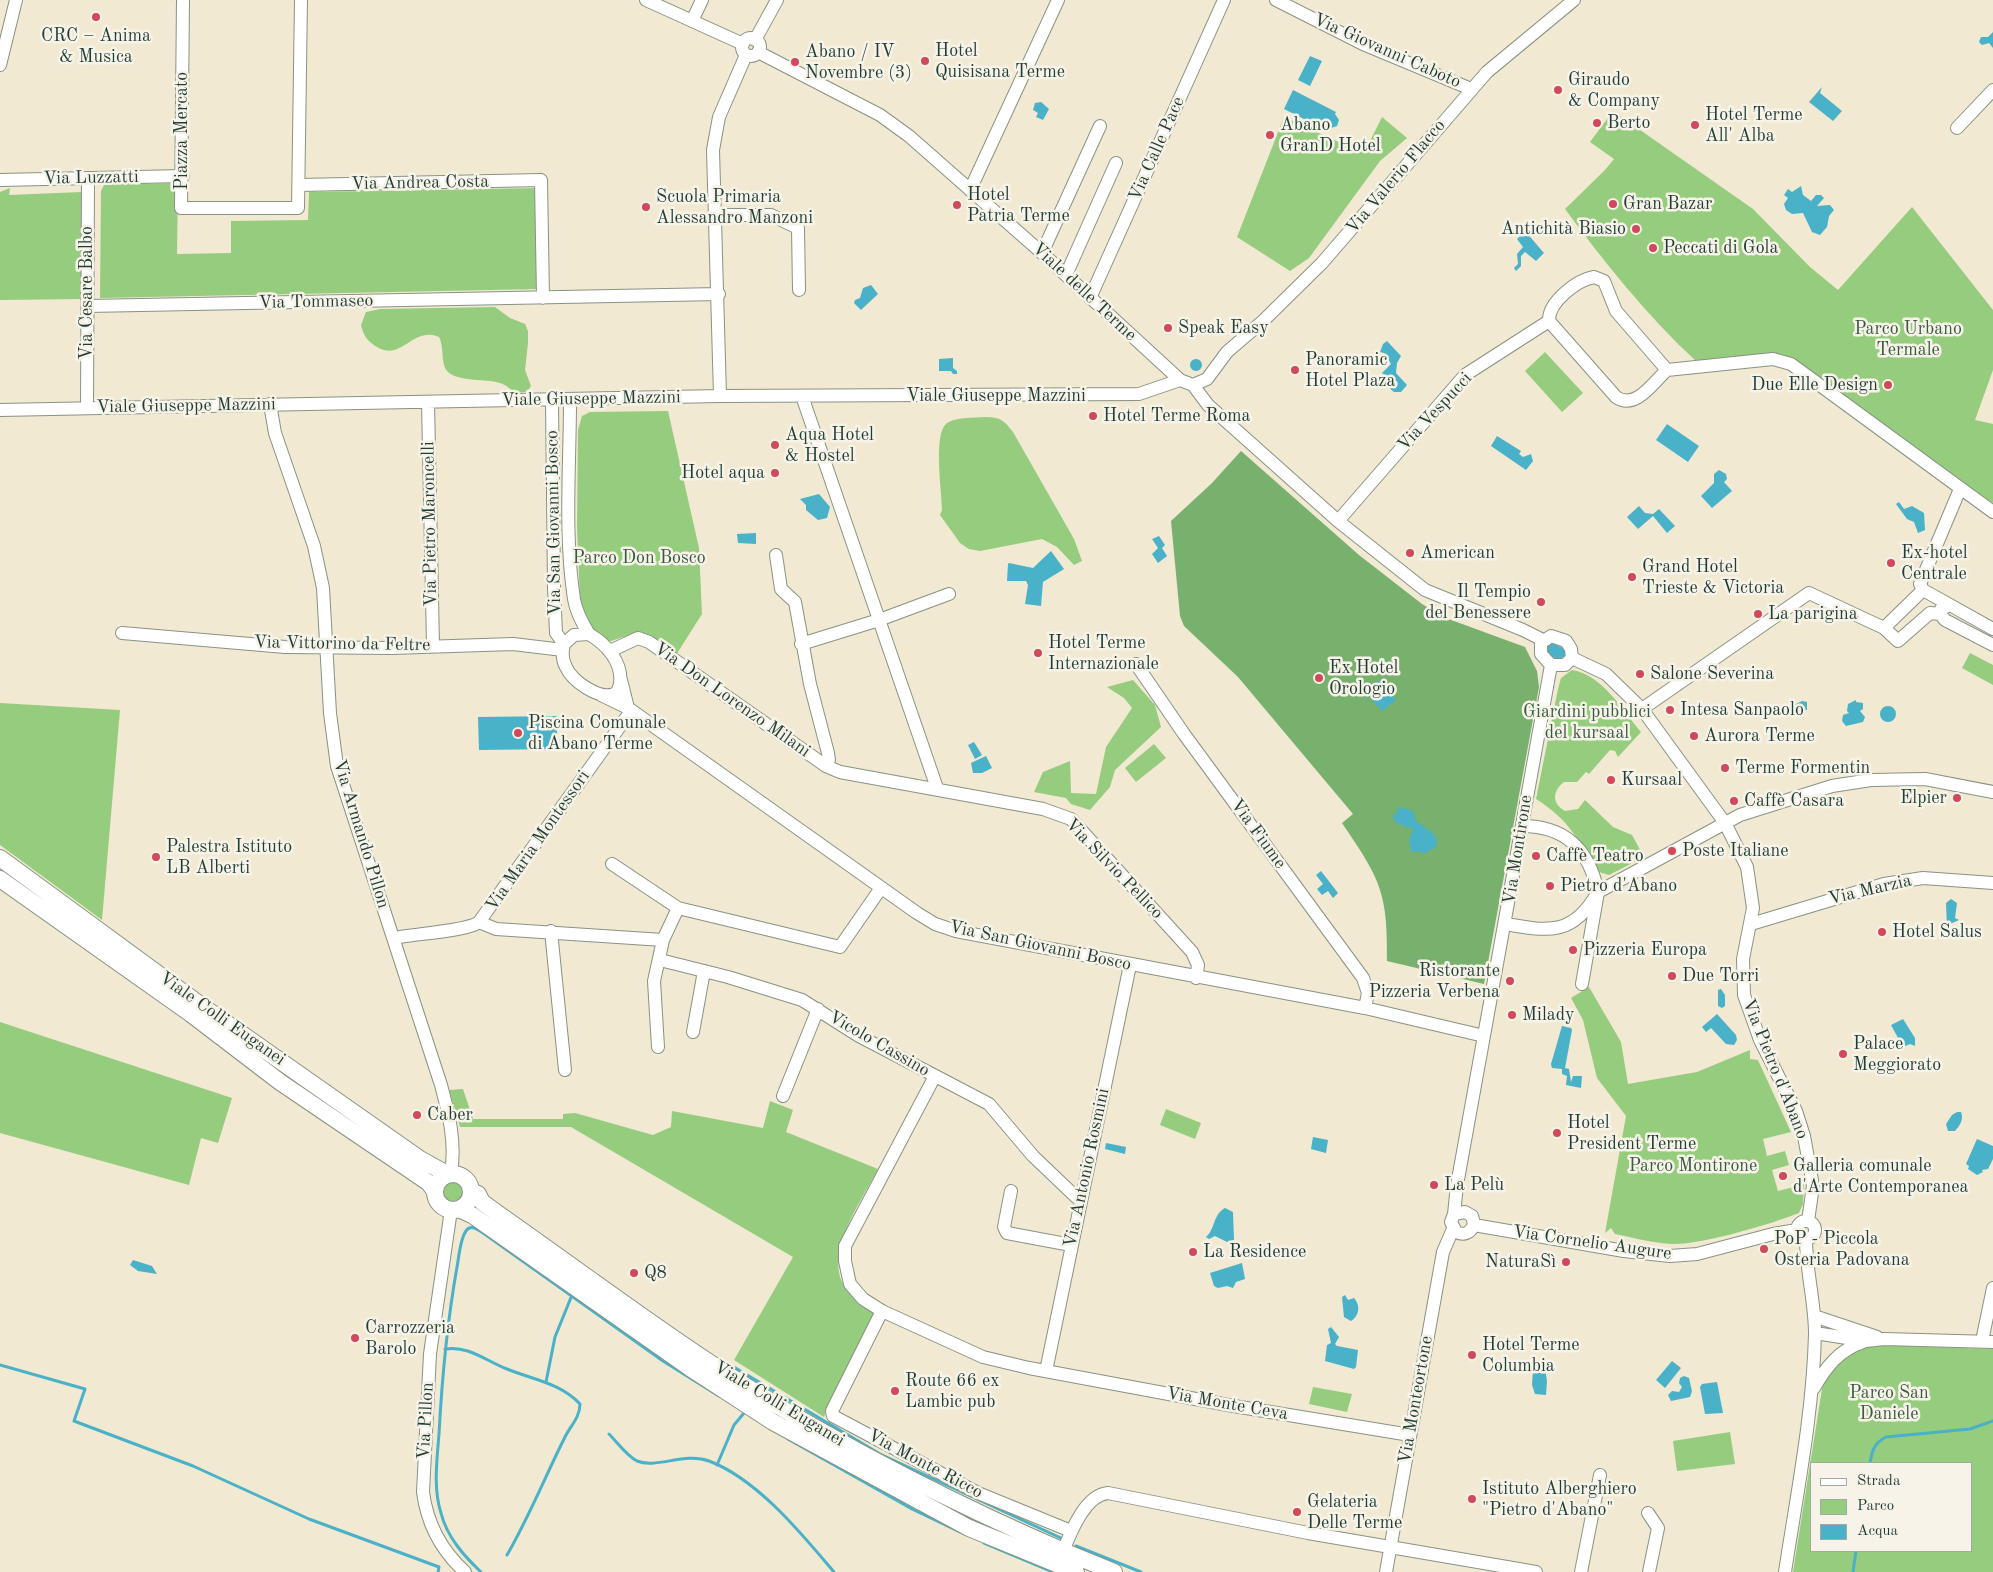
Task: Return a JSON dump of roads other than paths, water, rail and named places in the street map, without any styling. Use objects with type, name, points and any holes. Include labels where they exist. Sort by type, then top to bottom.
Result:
[{"type":"main road","name":"Viale Colli Euganei","points":[[0,858],[199,1004],[420,1159],[449,1174],[462,1176],[470,1185],[471,1191],[478,1194],[482,1202],[496,1213],[699,1355],[782,1408],[888,1467],[977,1512],[1114,1572]]},
{"type":"main road","name":"Viale Colli Euganei","points":[[0,879],[177,1004],[280,1082],[429,1182],[434,1190],[437,1201],[446,1209],[455,1209],[472,1215],[690,1368],[773,1422],[969,1528],[1076,1572]]},
{"type":"main road","points":[[434,1190],[438,1180],[449,1174]]},
{"type":"main road","points":[[455,1209],[468,1202],[471,1191]]},
{"type":"street","points":[[0,65],[16,0]]},
{"type":"street","name":"Piazza Mercato","points":[[183,0],[183,176],[181,208],[298,208],[302,0]]},
{"type":"street","name":"Viale delle Terme","points":[[646,0],[751,48],[880,115],[909,136],[1042,253],[1180,380]]},
{"type":"street","points":[[692,21],[702,0]]},
{"type":"street","points":[[720,396],[714,150],[720,117],[751,48],[777,0]]},
{"type":"street","points":[[970,190],[1058,0]]},
{"type":"street","name":"Via Calle Pace","points":[[1090,298],[1224,0]]},
{"type":"street","name":"Via Giovanni Caboto","points":[[1276,0],[1363,44],[1471,89]]},
{"type":"street","name":"Via Valerio Flacco","points":[[1193,385],[1207,380],[1222,359],[1322,263],[1471,89],[1502,58],[1574,0]]},
{"type":"street","points":[[1957,128],[1993,90]]},
{"type":"street","points":[[1042,253],[1100,126]]},
{"type":"street","points":[[1066,275],[1116,164]]},
{"type":"street","name":"Via Luzzatti","points":[[0,180],[183,176]]},
{"type":"street","name":"Via Cesare Balbo","points":[[87,408],[88,178]]},
{"type":"street","name":"Via Andrea Costa","points":[[298,186],[541,180],[543,298]]},
{"type":"street","points":[[716,215],[771,214],[798,228],[798,290]]},
{"type":"street","points":[[1667,370],[1616,311],[1607,285],[1599,278],[1594,277],[1577,282],[1552,308],[1550,322],[1620,400],[1635,400],[1667,370],[1773,359],[1785,362],[1814,379],[1993,512]]},
{"type":"street","name":"Via Tommaseo","points":[[88,306],[719,294]]},
{"type":"street","name":"Via Vespucci","points":[[1338,521],[1465,375],[1550,322]]},
{"type":"street","points":[[1180,380],[1193,385],[1208,405],[1338,521],[1425,590],[1524,630],[1543,640]]},
{"type":"street","name":"Viale Giuseppe Mazzini","points":[[0,410],[720,396],[1139,394],[1180,380]]},
{"type":"street","points":[[802,396],[937,788]]},
{"type":"street","name":"Via San Giovanni Bosco","points":[[552,400],[556,633],[563,647],[567,669],[576,679],[600,695],[630,709],[881,888],[935,924],[956,931],[1196,978],[1365,1008],[1484,1036]]},
{"type":"street","name":"Via San Giovanni Bosco","points":[[570,400],[570,540],[574,600],[582,623],[589,634],[610,651],[621,678],[630,709]]},
{"type":"street","name":"Via Pietro Maroncelli","points":[[428,402],[433,645]]},
{"type":"street","name":"Via Armando Pillon","points":[[270,404],[275,433],[314,546],[323,588],[330,713],[337,766],[394,938],[448,1111],[454,1150],[449,1174]]},
{"type":"street","points":[[1960,489],[1920,581],[1923,590],[1945,610],[1993,629]]},
{"type":"street","name":"Via Don Lorenzo Milani","points":[[776,555],[781,589],[795,602],[801,644],[828,753],[826,766]]},
{"type":"street","points":[[1884,628],[1923,590]]},
{"type":"street","points":[[1642,710],[1809,593],[1884,628],[1898,641],[1930,613],[1945,610]]},
{"type":"street","points":[[801,644],[879,620],[949,594]]},
{"type":"street","points":[[1945,610],[1945,620],[1993,645]]},
{"type":"street","name":"Via Vittorino da Feltre","points":[[122,633],[285,647],[327,648],[513,644],[563,647]]},
{"type":"street","name":"Via San Giovanni Bosco","points":[[563,647],[574,635],[589,634]]},
{"type":"street","points":[[1551,636],[1562,638],[1569,644],[1572,658],[1565,664],[1553,665],[1541,654],[1540,646],[1543,640],[1551,636]]},
{"type":"street","name":"Via Don Lorenzo Milani","points":[[610,651],[638,638],[649,642],[826,766],[859,776],[926,789],[937,788]]},
{"type":"street","name":"Via Pietro d'Abano","points":[[1572,658],[1606,674],[1642,710],[1725,822],[1747,866],[1753,908],[1743,958],[1744,995],[1760,1040],[1796,1111],[1804,1136],[1813,1186],[1808,1221],[1813,1224],[1815,1231],[1812,1237],[1802,1234]]},
{"type":"street","name":"Via Fiume","points":[[1136,664],[1184,734],[1363,978],[1368,993],[1365,1008]]},
{"type":"street","name":"Via Montirone","points":[[1484,1036],[1526,826],[1553,665]]},
{"type":"street","points":[[600,695],[614,694],[619,690],[621,678]]},
{"type":"street","name":"Via Maria Montessori","points":[[479,922],[630,709]]},
{"type":"street","points":[[1506,924],[1541,930],[1558,928],[1584,914],[1598,892],[1725,822],[1752,810],[1812,791],[1852,782],[1925,779],[1993,792]]},
{"type":"street","name":"Via Silvio Pellico","points":[[937,788],[1043,809],[1071,819],[1192,952],[1198,965],[1196,978]]},
{"type":"street","points":[[1526,826],[1552,830],[1573,842],[1588,862],[1598,892],[1582,984]]},
{"type":"street","points":[[612,864],[678,908],[840,947],[881,888]]},
{"type":"street","name":"Via Marzia","points":[[1751,924],[1884,884],[1923,878],[1993,883]]},
{"type":"street","points":[[658,1046],[654,981],[664,940],[678,908]]},
{"type":"street","points":[[394,938],[468,928],[479,922],[496,929],[551,931],[664,940]]},
{"type":"street","points":[[551,931],[565,1070]]},
{"type":"street","name":"Vicolo Cassino","points":[[660,960],[785,994],[818,1009],[859,1036],[989,1104],[1032,1156],[1076,1197],[1080,1198]]},
{"type":"street","name":"Via Antonio Rosmini","points":[[1046,1371],[1070,1245],[1130,965]]},
{"type":"street","points":[[692,1032],[704,971]]},
{"type":"street","points":[[783,1096],[818,1009]]},
{"type":"street","name":"Via Monteortone","points":[[1386,1572],[1443,1252],[1453,1229],[1451,1222],[1454,1214],[1457,1185],[1484,1036]]},
{"type":"street","name":"Via Monte Ceva","points":[[935,1076],[845,1246],[845,1261],[850,1284],[863,1299],[882,1311],[983,1357],[1046,1371],[1410,1435]]},
{"type":"street","points":[[1011,1191],[1004,1227],[1007,1233],[1070,1245]]},
{"type":"street","name":"Via Pillon","points":[[455,1209],[443,1258],[430,1354],[423,1492],[425,1506],[434,1530],[447,1552],[465,1572]]},
{"type":"street","points":[[1453,1229],[1463,1234],[1470,1231],[1474,1225],[1474,1220],[1469,1213],[1461,1211],[1454,1214]]},
{"type":"street","name":"Via Cornelio Augure","points":[[1474,1225],[1624,1251],[1670,1256],[1697,1254],[1773,1234],[1802,1234]]},
{"type":"street","points":[[1785,1572],[1812,1390],[1814,1316],[1802,1234]]},
{"type":"street","points":[[1812,1390],[1832,1360],[1852,1346],[1866,1341],[1884,1339],[1987,1341],[1993,1288]]},
{"type":"street","name":"Via Monte Ricco","points":[[882,1311],[832,1411],[833,1416],[978,1493],[1071,1531]]},
{"type":"street","points":[[1814,1316],[1884,1339]]},
{"type":"street","points":[[1814,1333],[1866,1341]]},
{"type":"street","points":[[1581,1572],[1600,1475]]},
{"type":"street","points":[[1063,1551],[1071,1531],[1090,1503],[1100,1494],[1108,1493],[1308,1533],[1536,1572]]},
{"type":"street","points":[[1648,1513],[1658,1528],[1649,1572]]},
{"type":"water","points":[[1993,32],[1993,48],[1989,43],[1982,45],[1979,42],[1981,37],[1988,37]]},
{"type":"water","points":[[1310,56],[1322,61],[1310,86],[1298,80]]},
{"type":"water","points":[[1822,87],[1820,93],[1842,111],[1833,121],[1809,102]]},
{"type":"water","points":[[1293,90],[1336,112],[1335,114],[1339,120],[1337,126],[1331,128],[1326,126],[1324,129],[1284,109]]},
{"type":"water","points":[[1041,102],[1049,109],[1043,120],[1036,117],[1038,113],[1033,110],[1035,103]]},
{"type":"water","points":[[1801,186],[1803,195],[1811,201],[1816,195],[1821,195],[1824,198],[1817,206],[1830,205],[1834,210],[1829,216],[1827,227],[1820,235],[1812,232],[1803,213],[1792,214],[1786,210],[1784,204],[1788,198],[1784,195],[1788,189],[1792,192]]},
{"type":"water","points":[[1525,231],[1544,253],[1536,261],[1525,252],[1521,256],[1521,266],[1516,271],[1514,268],[1518,264],[1517,254],[1523,247],[1517,239]]},
{"type":"water","points":[[871,285],[878,294],[861,310],[854,303],[855,300],[860,298],[863,288]]},
{"type":"water","points":[[1387,341],[1401,356],[1397,363],[1396,373],[1407,385],[1401,392],[1394,392],[1388,387],[1392,381],[1382,373],[1391,364],[1384,353],[1380,352],[1383,344]]},
{"type":"water","points":[[953,358],[953,368],[957,371],[957,374],[953,374],[951,371],[939,371],[939,359]]},
{"type":"water","points":[[1196,359],[1202,365],[1196,371],[1190,365]]},
{"type":"water","points":[[1667,424],[1699,446],[1688,462],[1656,440]]},
{"type":"water","points":[[1497,436],[1521,451],[1519,454],[1523,457],[1531,454],[1533,461],[1526,470],[1491,446]]},
{"type":"water","points":[[1719,470],[1726,474],[1727,479],[1724,482],[1732,491],[1712,508],[1701,496],[1714,483],[1714,474]]},
{"type":"water","points":[[819,494],[830,507],[827,518],[818,520],[806,510],[806,505],[800,499]]},
{"type":"water","points":[[1899,502],[1904,509],[1912,506],[1924,513],[1925,530],[1918,533],[1914,522],[1907,519],[1896,504]]},
{"type":"water","points":[[1639,506],[1645,513],[1653,514],[1659,509],[1675,526],[1667,533],[1653,516],[1638,529],[1627,517]]},
{"type":"water","points":[[756,533],[756,544],[738,543],[737,534]]},
{"type":"water","points":[[1159,536],[1165,545],[1162,548],[1167,556],[1158,563],[1152,554],[1158,548],[1152,539]]},
{"type":"water","points":[[1051,551],[1064,569],[1043,582],[1041,606],[1025,604],[1028,585],[1026,581],[1007,581],[1008,564],[1033,568]]},
{"type":"water","points":[[1552,643],[1565,649],[1565,656],[1555,658],[1547,651],[1547,646]]},
{"type":"water","points":[[1380,680],[1396,700],[1382,711],[1365,692]]},
{"type":"water","points":[[1856,700],[1856,702],[1863,703],[1863,709],[1860,711],[1865,717],[1863,722],[1846,726],[1842,721],[1843,715],[1849,713],[1847,711],[1848,704]]},
{"type":"water","points":[[1802,701],[1807,702],[1807,710],[1792,715],[1790,707]]},
{"type":"water","points":[[1888,706],[1896,714],[1888,722],[1880,714]]},
{"type":"water","name":"Piscina Comunale di Abano Terme","points":[[557,716],[557,749],[479,750],[478,717]]},
{"type":"water","points":[[974,742],[982,755],[975,759],[968,745]]},
{"type":"water","points":[[986,756],[992,768],[982,773],[973,773],[971,763]]},
{"type":"water","points":[[1399,807],[1413,811],[1416,821],[1434,834],[1437,840],[1436,847],[1425,853],[1411,851],[1409,842],[1413,828],[1405,827],[1399,823],[1397,825],[1392,815],[1396,814]]},
{"type":"water","points":[[1321,871],[1338,893],[1333,898],[1328,891],[1322,895],[1317,889],[1323,884],[1316,875]]},
{"type":"water","points":[[1951,899],[1957,903],[1955,918],[1959,920],[1950,924],[1950,927],[1947,927],[1946,903]]},
{"type":"water","points":[[1721,989],[1725,995],[1725,1006],[1722,1008],[1718,1006],[1718,990]]},
{"type":"water","points":[[1717,1014],[1736,1035],[1737,1040],[1734,1045],[1726,1044],[1711,1028],[1706,1032],[1702,1027]]},
{"type":"water","points":[[1903,1019],[1915,1038],[1915,1046],[1910,1044],[1903,1047],[1891,1025]]},
{"type":"water","points":[[1562,1026],[1572,1030],[1565,1068],[1569,1069],[1571,1082],[1573,1076],[1582,1076],[1581,1088],[1566,1085],[1567,1076],[1562,1074],[1562,1069],[1552,1068],[1551,1064]]},
{"type":"water","points":[[1961,1112],[1961,1122],[1955,1131],[1948,1131],[1946,1124],[1952,1115]]},
{"type":"water","points":[[1313,1137],[1328,1140],[1326,1153],[1311,1149]]},
{"type":"water","points":[[1977,1139],[1993,1146],[1993,1159],[1988,1169],[1982,1170],[1983,1172],[1977,1175],[1968,1169],[1969,1166],[1966,1164]]},
{"type":"water","points":[[1106,1143],[1126,1147],[1125,1154],[1105,1149]]},
{"type":"water","points":[[1225,1208],[1233,1212],[1234,1240],[1227,1242],[1215,1236],[1209,1239],[1206,1237],[1218,1214]]},
{"type":"water","points":[[133,1260],[152,1266],[157,1274],[138,1271],[130,1265]]},
{"type":"water","points":[[1242,1263],[1245,1279],[1236,1282],[1233,1288],[1227,1286],[1218,1288],[1214,1286],[1210,1273]]},
{"type":"water","points":[[1345,1295],[1348,1300],[1354,1298],[1358,1304],[1357,1314],[1351,1321],[1344,1317],[1342,1297]]},
{"type":"water","points":[[1331,1327],[1339,1337],[1335,1344],[1337,1346],[1358,1350],[1356,1367],[1354,1369],[1325,1361],[1327,1345],[1331,1343],[1328,1329]]},
{"type":"water","points":[[1672,1361],[1681,1368],[1665,1388],[1656,1380]]},
{"type":"water","points":[[1545,1369],[1547,1381],[1546,1395],[1535,1394],[1532,1385],[1533,1370]]},
{"type":"water","points":[[1684,1376],[1689,1378],[1692,1391],[1690,1397],[1671,1401],[1668,1395],[1672,1391],[1679,1392],[1682,1387],[1679,1383],[1680,1378]]},
{"type":"water","points":[[1717,1382],[1723,1413],[1705,1414],[1700,1387],[1702,1384]]},
{"type":"waterway","points":[[481,1572],[462,1553],[447,1530],[439,1503],[436,1484],[442,1392],[453,1288],[462,1239],[468,1229],[476,1228],[663,1361],[719,1396]]},
{"type":"waterway","points":[[546,1382],[555,1337],[572,1295]]},
{"type":"waterway","points":[[445,1349],[461,1349],[477,1354],[507,1369],[555,1386],[580,1404],[577,1418],[564,1439],[530,1512],[507,1555]]},
{"type":"waterway","points":[[727,1363],[880,1454],[1063,1539]]},
{"type":"waterway","points":[[0,1365],[85,1389],[74,1421],[193,1466],[309,1519],[439,1567],[438,1572]]},
{"type":"waterway","points":[[717,1465],[734,1425],[744,1413]]},
{"type":"waterway","points":[[1870,1462],[1874,1448],[1886,1437],[1970,1429],[1993,1421]]},
{"type":"waterway","points":[[609,1434],[637,1461],[653,1463],[690,1458],[709,1461],[727,1469],[761,1494],[793,1524],[834,1572]]},
{"type":"waterway","points":[[788,1439],[912,1509],[960,1532]]},
{"type":"waterway","points":[[984,1543],[1053,1572]]},
{"type":"waterway","points":[[1076,1546],[1141,1572]]},
{"type":"waterway","points":[[1853,1572],[1856,1552]]},
{"type":"place","name":"CRC – Anima & Musica","points":[[96,17]]},
{"type":"place","name":"Hotel Quisisana Terme","points":[[925,61]]},
{"type":"place","name":"Abano / IV Novembre (3)","points":[[795,62]]},
{"type":"place","name":"Giraudo & Company","points":[[1558,90]]},
{"type":"place","name":"Berto","points":[[1597,123]]},
{"type":"place","name":"Hotel Terme All' Alba","points":[[1695,125]]},
{"type":"place","name":"Abano GranD Hotel","points":[[1270,135]]},
{"type":"place","name":"Gran Bazar","points":[[1613,204]]},
{"type":"place","name":"Hotel Patria Terme","points":[[957,205]]},
{"type":"place","name":"Scuola Primaria Alessandro Manzoni","points":[[646,207]]},
{"type":"place","name":"Antichità Biasio","points":[[1636,229]]},
{"type":"place","name":"Peccati di Gola","points":[[1653,248]]},
{"type":"place","name":"Speak Easy","points":[[1168,328]]},
{"type":"place","name":"Panoramic Hotel Plaza","points":[[1295,370]]},
{"type":"place","name":"Due Elle Design","points":[[1888,385]]},
{"type":"place","name":"Hotel Terme Roma","points":[[1093,416]]},
{"type":"place","name":"Aqua Hotel & Hostel","points":[[775,445]]},
{"type":"place","name":"Hotel aqua","points":[[775,473]]},
{"type":"place","name":"American","points":[[1410,553]]},
{"type":"place","name":"Ex-hotel Centrale","points":[[1891,563]]},
{"type":"place","name":"Grand Hotel Trieste & Victoria","points":[[1632,577]]},
{"type":"place","name":"Il Tempio del Benessere","points":[[1541,602]]},
{"type":"place","name":"La parigina","points":[[1758,614]]},
{"type":"place","name":"Hotel Terme Internazionale","points":[[1038,653]]},
{"type":"place","name":"Salone Severina","points":[[1640,674]]},
{"type":"place","name":"Ex Hotel Orologio","points":[[1319,678]]},
{"type":"place","name":"Intesa Sanpaolo","points":[[1670,710]]},
{"type":"place","name":"Piscina Comunale di Abano Terme","points":[[518,733]]},
{"type":"place","name":"Aurora Terme","points":[[1694,736]]},
{"type":"place","name":"Terme Formentin","points":[[1725,768]]},
{"type":"place","name":"Kursaal","points":[[1611,780]]},
{"type":"place","name":"Elpier","points":[[1957,798]]},
{"type":"place","name":"Caffè Casara","points":[[1734,801]]},
{"type":"place","name":"Poste Italiane","points":[[1672,851]]},
{"type":"place","name":"Caffè Teatro","points":[[1536,856]]},
{"type":"place","name":"Palestra Istituto LB Alberti","points":[[156,857]]},
{"type":"place","name":"Pietro d'Abano","points":[[1550,886]]},
{"type":"place","name":"Hotel Salus","points":[[1882,932]]},
{"type":"place","name":"Pizzeria Europa","points":[[1573,950]]},
{"type":"place","name":"Due Torri","points":[[1672,976]]},
{"type":"place","name":"Ristorante Pizzeria Verbena","points":[[1510,981]]},
{"type":"place","name":"Milady","points":[[1512,1015]]},
{"type":"place","name":"Palace Meggiorato","points":[[1843,1054]]},
{"type":"place","name":"Caber","points":[[417,1115]]},
{"type":"place","name":"Hotel President Terme","points":[[1557,1133]]},
{"type":"place","name":"Galleria comunale d'Arte Contemporanea","points":[[1783,1176]]},
{"type":"place","name":"La Pelù","points":[[1434,1185]]},
{"type":"place","name":"PoP - Piccola Osteria Padovana","points":[[1764,1249]]},
{"type":"place","name":"La Residence","points":[[1193,1252]]},
{"type":"place","name":"NaturaSì","points":[[1566,1262]]},
{"type":"place","name":"Q8","points":[[634,1273]]},
{"type":"place","name":"Carrozzeria Barolo","points":[[355,1338]]},
{"type":"place","name":"Hotel Terme Columbia","points":[[1472,1355]]},
{"type":"place","name":"Route 66 ex Lambic pub","points":[[895,1391]]},
{"type":"place","name":"Istituto Alberghiero \"Pietro d'Abano\"","points":[[1472,1499]]},
{"type":"place","name":"Gelateria Delle Terme","points":[[1297,1512]]},
{"type":"park label","name":"Parco Urbano Termale","points":[[1908,339]]},
{"type":"park label","name":"Parco Don Bosco","points":[[639,558]]},
{"type":"park label","name":"Giardini pubblici del kursaal","points":[[1587,722]]},
{"type":"park label","name":"Parco Montirone","points":[[1693,1166]]},
{"type":"park label","name":"Parco San Daniele","points":[[1889,1404]]}]
